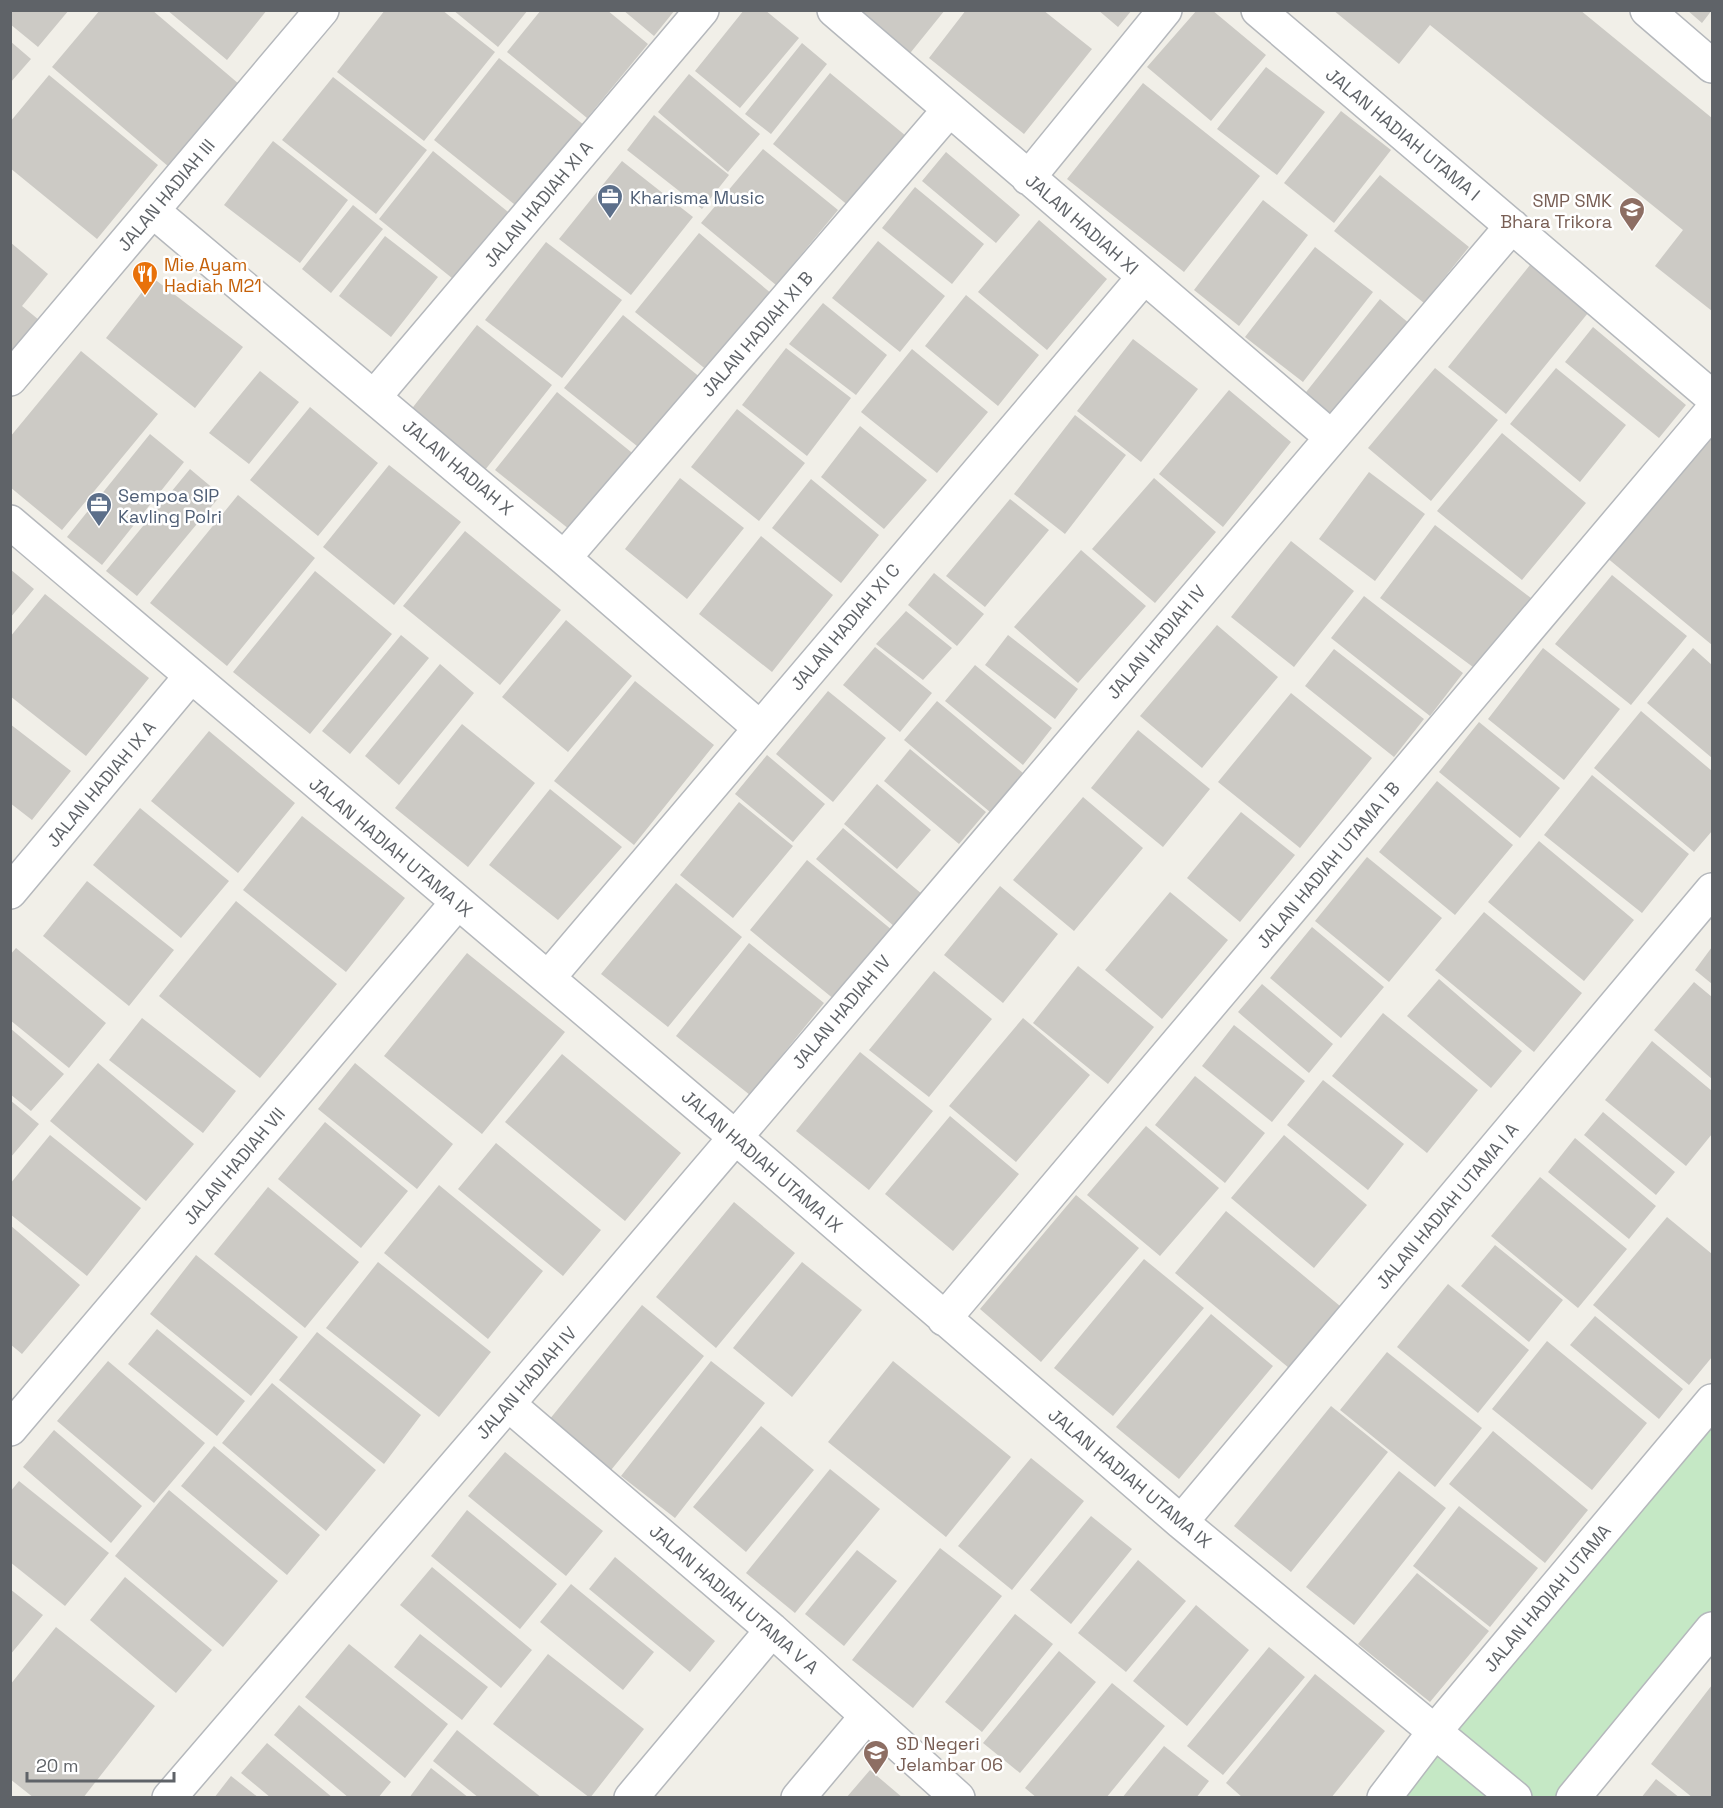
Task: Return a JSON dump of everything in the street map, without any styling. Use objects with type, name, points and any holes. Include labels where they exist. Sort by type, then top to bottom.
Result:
[{"type":"street","name":"JALAN HADIAH III","points":[[10,380],[322,10]]},
{"type":"street","name":"JALAN HADIAH XI A","points":[[374,397],[702,10]]},
{"type":"street","name":"JALAN HADIAH XI","points":[[834,10],[1330,436]]},
{"type":"street","points":[[1028,178],[1165,10]]},
{"type":"street","name":"JALAN HADIAH UTAMA I","points":[[1258,10],[1713,397]]},
{"type":"street","points":[[1647,10],[1706,48]]},
{"type":"street","name":"JALAN HADIAH XI B","points":[[564,558],[949,110]]},
{"type":"street","name":"JALAN HADIAH X","points":[[153,211],[564,558],[760,728]]},
{"type":"street","name":"JALAN HADIAH IV","points":[[169,1797],[508,1404],[1330,436],[1512,226]]},
{"type":"street","name":"JALAN HADIAH XI C","points":[[548,978],[1144,277]]},
{"type":"street","name":"JALAN HADIAH UTAMA I B","points":[[944,1319],[1713,411]]},
{"type":"street","name":"JALAN HADIAH UTAMA IX","points":[[10,522],[735,1137],[1181,1522],[1515,1797]]},
{"type":"street","name":"JALAN HADIAH IX A","points":[[10,892],[191,676]]},
{"type":"street","name":"JALAN HADIAH UTAMA I A","points":[[1181,1522],[1713,890]]},
{"type":"street","name":"JALAN HADIAH VII","points":[[10,1429],[457,903]]},
{"type":"street","name":"JALAN HADIAH UTAMA","points":[[1384,1797],[1435,1731],[1713,1401]]},
{"type":"street","name":"JALAN HADIAH UTAMA V A","points":[[508,1404],[772,1630],[866,1717],[958,1797]]},
{"type":"street","points":[[1572,1797],[1713,1629]]},
{"type":"street","points":[[631,1797],[772,1630]]},
{"type":"street","points":[[798,1797],[866,1717]]},
{"type":"green space","points":[[1712,1411],[1712,1621],[1564,1797],[1383,1798]]},
{"type":"building","points":[[10,10],[69,10],[38,47],[10,24]]},
{"type":"building","points":[[100,10],[152,10],[239,84],[169,167],[52,67]]},
{"type":"building","points":[[167,10],[267,10],[227,60]]},
{"type":"building","points":[[385,10],[442,10],[495,52],[424,141],[337,72]]},
{"type":"building","points":[[453,10],[528,10],[498,47]]},
{"type":"building","points":[[541,10],[607,10],[648,44],[587,118],[507,52]]},
{"type":"building","points":[[623,10],[675,10],[654,36]]},
{"type":"building","points":[[744,10],[765,10],[799,38],[740,108],[695,71]]},
{"type":"building","points":[[850,10],[945,10],[907,57]]},
{"type":"building","points":[[966,10],[1043,10],[1092,49],[1024,134],[929,58]]},
{"type":"building","points":[[1098,10],[1132,10],[1118,27]]},
{"type":"building","points":[[1197,10],[1212,10],[1266,55],[1211,121],[1147,67]]},
{"type":"building","name":"SMP SMK Bhara Trikora","points":[[1333,10],[1580,10],[1712,118],[1712,311],[1655,266],[1683,230],[1430,25],[1399,64]]},
{"type":"building","points":[[1687,10],[1712,10],[1702,23]]},
{"type":"building","points":[[10,41],[31,59],[10,83]]},
{"type":"building","points":[[802,43],[827,64],[771,134],[745,114]]},
{"type":"building","points":[[499,58],[584,125],[519,208],[434,140]]},
{"type":"building","points":[[1266,67],[1325,112],[1277,175],[1217,129]]},
{"type":"building","points":[[830,73],[912,141],[855,211],[773,144]]},
{"type":"building","points":[[689,74],[760,134],[728,172],[658,112]]},
{"type":"building","points":[[49,75],[158,165],[97,239],[10,168],[10,122]]},
{"type":"building","points":[[333,77],[427,150],[376,214],[282,140]]},
{"type":"building","points":[[1143,83],[1260,176],[1184,272],[1067,179]]},
{"type":"building","points":[[1341,111],[1391,150],[1334,223],[1284,183]]},
{"type":"building","points":[[654,115],[729,175],[702,209],[627,150]]},
{"type":"building","points":[[273,141],[348,200],[300,263],[224,205]]},
{"type":"building","points":[[763,149],[838,210],[776,285],[701,223]]},
{"type":"building","points":[[433,151],[518,220],[463,287],[379,219]]},
{"type":"building","points":[[946,152],[1020,215],[996,243],[922,181]]},
{"type":"building","points":[[622,161],[693,217],[631,295],[559,239]]},
{"type":"building","points":[[1380,175],[1469,247],[1424,303],[1334,231]]},
{"type":"building","points":[[915,187],[984,244],[952,284],[882,228]]},
{"type":"building","points":[[1263,200],[1308,235],[1239,326],[1194,290]]},
{"type":"building","points":[[353,205],[383,229],[331,293],[302,269]]},
{"type":"building","points":[[1039,220],[1107,279],[1047,350],[978,292]]},
{"type":"building","points":[[699,233],[772,294],[708,371],[635,312]]},
{"type":"building","points":[[385,236],[438,277],[391,337],[339,296]]},
{"type":"building","points":[[878,241],[945,296],[900,352],[832,298]]},
{"type":"building","points":[[10,242],[48,274],[22,306],[39,320],[10,354]]},
{"type":"building","points":[[546,242],[622,300],[562,378],[485,320]]},
{"type":"building","points":[[1315,247],[1373,292],[1303,382],[1245,337]]},
{"type":"building","points":[[1530,265],[1588,313],[1506,414],[1448,367]]},
{"type":"building","points":[[153,278],[243,347],[195,408],[106,338]]},
{"type":"building","points":[[966,295],[1039,355],[998,406],[925,346]]},
{"type":"building","points":[[1380,299],[1410,324],[1328,425],[1299,401]]},
{"type":"building","points":[[823,303],[887,355],[856,395],[789,344]]},
{"type":"building","points":[[623,315],[701,378],[642,450],[564,388]]},
{"type":"building","points":[[477,325],[552,385],[485,470],[410,411]]},
{"type":"building","points":[[1593,327],[1686,405],[1659,438],[1565,362]]},
{"type":"building","points":[[1133,339],[1198,389],[1141,462],[1077,411]]},
{"type":"building","points":[[786,348],[851,398],[807,456],[742,405]]},
{"type":"building","points":[[912,349],[988,412],[937,473],[861,412]]},
{"type":"building","points":[[81,351],[158,414],[62,530],[10,487],[10,437]]},
{"type":"building","points":[[1435,368],[1498,420],[1431,501],[1368,448]]},
{"type":"building","points":[[1556,368],[1626,425],[1580,482],[1510,424]]},
{"type":"building","points":[[260,371],[299,402],[249,464],[209,433]]},
{"type":"building","points":[[1229,390],[1291,442],[1223,527],[1159,474]]},
{"type":"building","points":[[557,392],[636,456],[574,533],[495,470]]},
{"type":"building","points":[[310,407],[378,463],[318,536],[250,480]]},
{"type":"building","points":[[737,409],[805,463],[759,521],[691,467]]},
{"type":"building","points":[[1075,415],[1126,455],[1065,534],[1014,494]]},
{"type":"building","points":[[860,426],[927,480],[884,529],[821,477]]},
{"type":"building","points":[[1502,433],[1586,503],[1522,580],[1437,511]]},
{"type":"building","points":[[150,434],[184,462],[102,565],[67,537]]},
{"type":"building","points":[[1708,436],[1712,440],[1712,645],[1606,557]]},
{"type":"building","points":[[389,465],[461,522],[394,605],[323,547]]},
{"type":"building","points":[[190,469],[221,495],[137,596],[106,571]]},
{"type":"building","points":[[1369,472],[1425,514],[1375,581],[1319,539]]},
{"type":"building","points":[[680,478],[744,528],[687,599],[625,549]]},
{"type":"building","points":[[1154,478],[1216,532],[1155,603],[1092,549]]},
{"type":"building","points":[[811,479],[879,535],[841,583],[772,528]]},
{"type":"building","points":[[238,495],[315,558],[227,666],[150,603]]},
{"type":"building","points":[[1010,499],[1049,530],[985,607],[946,576]]},
{"type":"building","points":[[1435,525],[1531,598],[1477,670],[1380,598]]},
{"type":"building","points":[[465,531],[561,610],[500,685],[403,606]]},
{"type":"building","points":[[761,536],[833,595],[772,672],[699,614]]},
{"type":"building","points":[[1291,541],[1354,591],[1294,667],[1231,617]]},
{"type":"building","points":[[1081,550],[1146,606],[1078,683],[1014,627]]},
{"type":"building","points":[[10,569],[34,589],[10,618]]},
{"type":"building","points":[[315,571],[392,634],[310,734],[233,672]]},
{"type":"building","points":[[934,573],[984,614],[957,646],[908,605]]},
{"type":"building","points":[[1612,575],[1687,636],[1631,705],[1555,644]]},
{"type":"building","points":[[45,594],[149,678],[86,756],[10,696],[10,637]]},
{"type":"building","points":[[1364,596],[1463,673],[1430,716],[1331,638]]},
{"type":"building","points":[[906,611],[952,648],[923,680],[876,644]]},
{"type":"building","points":[[566,620],[632,676],[568,752],[502,697]]},
{"type":"building","points":[[1217,625],[1278,677],[1202,768],[1140,716]]},
{"type":"building","points":[[401,635],[429,658],[350,754],[322,731]]},
{"type":"building","points":[[1008,635],[1078,689],[1055,719],[985,665]]},
{"type":"building","points":[[875,647],[932,693],[900,732],[843,685]]},
{"type":"building","points":[[1543,648],[1620,709],[1564,780],[1488,719]]},
{"type":"building","points":[[1693,648],[1712,665],[1712,758],[1647,703]]},
{"type":"building","points":[[1334,649],[1424,719],[1394,757],[1305,686]]},
{"type":"building","points":[[440,664],[474,693],[399,785],[365,756]]},
{"type":"building","points":[[975,665],[1052,728],[1023,765],[945,701]]},
{"type":"building","points":[[635,681],[714,745],[634,845],[554,781]]},
{"type":"building","points":[[828,691],[886,738],[833,802],[776,754]]},
{"type":"building","points":[[1291,693],[1372,758],[1300,848],[1218,782]]},
{"type":"building","points":[[937,701],[1023,773],[990,812],[904,740]]},
{"type":"building","points":[[1641,711],[1712,771],[1712,831],[1694,852],[1594,768]]},
{"type":"building","points":[[1479,722],[1560,788],[1520,838],[1439,772]]},
{"type":"building","points":[[10,724],[71,771],[32,820],[10,803]]},
{"type":"building","points":[[462,724],[535,783],[468,867],[395,808]]},
{"type":"building","points":[[1138,730],[1210,789],[1163,847],[1091,788]]},
{"type":"building","points":[[209,731],[295,803],[238,873],[151,801]]},
{"type":"building","points":[[910,749],[986,812],[959,844],[884,781]]},
{"type":"building","points":[[767,755],[825,804],[793,842],[735,794]]},
{"type":"building","points":[[1592,775],[1689,854],[1642,913],[1544,835]]},
{"type":"building","points":[[1437,781],[1513,845],[1455,915],[1379,852]]},
{"type":"building","points":[[877,784],[931,830],[897,869],[844,824]]},
{"type":"building","points":[[550,789],[622,847],[558,920],[489,865]]},
{"type":"building","points":[[1083,797],[1143,848],[1074,931],[1013,880]]},
{"type":"building","points":[[739,802],[793,846],[733,918],[680,875]]},
{"type":"building","points":[[140,808],[229,881],[181,938],[93,865]]},
{"type":"building","points":[[1241,812],[1295,855],[1240,922],[1187,878]]},
{"type":"building","points":[[302,816],[405,898],[346,972],[243,890]]},
{"type":"building","points":[[843,828],[922,894],[895,927],[816,859]]},
{"type":"building","points":[[1539,841],[1634,920],[1584,981],[1488,902]]},
{"type":"building","points":[[1367,857],[1442,918],[1389,982],[1315,921]]},
{"type":"building","points":[[807,860],[892,930],[835,1000],[750,930]]},
{"type":"building","points":[[87,881],[174,950],[129,1006],[43,936]]},
{"type":"building","points":[[676,883],[742,937],[668,1027],[601,974]]},
{"type":"building","points":[[1000,886],[1058,934],[1003,1003],[944,955]]},
{"type":"building","points":[[1170,892],[1228,940],[1162,1019],[1105,970]]},
{"type":"building","points":[[236,901],[337,984],[260,1078],[159,996]]},
{"type":"building","points":[[1484,912],[1582,993],[1534,1052],[1435,970]]},
{"type":"building","points":[[1312,927],[1384,987],[1341,1038],[1270,978]]},
{"type":"building","points":[[749,943],[824,1003],[750,1095],[676,1036]]},
{"type":"building","points":[[1712,947],[1712,984],[1695,970]]},
{"type":"building","points":[[16,948],[106,1023],[69,1068],[10,1020],[10,955]]},
{"type":"building","points":[[467,953],[565,1032],[482,1134],[384,1056]]},
{"type":"building","points":[[1078,966],[1154,1027],[1108,1084],[1033,1023]]},
{"type":"building","points":[[934,971],[992,1019],[929,1097],[869,1050]]},
{"type":"building","points":[[1439,979],[1522,1051],[1491,1088],[1407,1016]]},
{"type":"building","points":[[1694,982],[1712,997],[1712,1079],[1654,1030]]},
{"type":"building","points":[[1262,984],[1333,1044],[1309,1073],[1238,1012]]},
{"type":"building","points":[[1383,1013],[1478,1090],[1427,1153],[1332,1076]]},
{"type":"building","points":[[142,1018],[236,1091],[203,1133],[109,1060]]},
{"type":"building","points":[[1023,1018],[1090,1075],[1016,1162],[949,1106]]},
{"type":"building","points":[[1234,1025],[1305,1081],[1272,1122],[1202,1066]]},
{"type":"building","points":[[10,1028],[64,1074],[31,1111],[10,1094]]},
{"type":"building","points":[[1652,1041],[1712,1091],[1712,1134],[1686,1166],[1605,1100]]},
{"type":"building","points":[[860,1052],[933,1111],[869,1190],[796,1131]]},
{"type":"building","points":[[562,1054],[681,1153],[625,1221],[505,1122]]},
{"type":"building","points":[[98,1063],[194,1144],[146,1201],[50,1121]]},
{"type":"building","points":[[355,1063],[453,1144],[417,1189],[318,1109]]},
{"type":"building","points":[[1195,1076],[1265,1133],[1225,1183],[1155,1125]]},
{"type":"building","points":[[1323,1080],[1404,1144],[1368,1190],[1287,1125]]},
{"type":"building","points":[[10,1100],[39,1124],[10,1158]]},
{"type":"building","points":[[1603,1112],[1675,1172],[1656,1195],[1584,1135]]},
{"type":"building","points":[[950,1116],[1019,1174],[953,1251],[885,1194]]},
{"type":"building","points":[[325,1122],[408,1191],[361,1248],[278,1179]]},
{"type":"building","points":[[1146,1126],[1219,1188],[1160,1256],[1087,1195]]},
{"type":"building","points":[[50,1135],[141,1208],[87,1276],[10,1214],[10,1184]]},
{"type":"building","points":[[1284,1135],[1367,1205],[1314,1268],[1231,1198]]},
{"type":"building","points":[[1575,1138],[1656,1206],[1629,1239],[1548,1172]]},
{"type":"building","points":[[496,1143],[601,1230],[563,1276],[458,1189]]},
{"type":"building","points":[[1540,1177],[1627,1249],[1578,1308],[1491,1236]]},
{"type":"building","points":[[439,1185],[543,1271],[488,1339],[384,1253]]},
{"type":"building","points":[[268,1187],[359,1262],[305,1328],[214,1254]]},
{"type":"building","points":[[1076,1195],[1139,1248],[1041,1362],[980,1309]]},
{"type":"building","points":[[734,1202],[795,1253],[716,1348],[656,1297]]},
{"type":"building","points":[[1226,1211],[1340,1306],[1289,1368],[1175,1273]]},
{"type":"building","points":[[1667,1217],[1712,1254],[1712,1357],[1689,1385],[1593,1305]]},
{"type":"building","points":[[10,1225],[80,1285],[22,1354],[10,1344]]},
{"type":"building","points":[[1495,1245],[1563,1300],[1529,1342],[1461,1286]]},
{"type":"building","points":[[196,1255],[298,1337],[251,1396],[150,1314]]},
{"type":"building","points":[[1144,1259],[1204,1308],[1113,1416],[1054,1368]]},
{"type":"building","points":[[378,1262],[491,1352],[439,1417],[326,1328]]},
{"type":"building","points":[[802,1262],[862,1310],[792,1397],[733,1348]]},
{"type":"building","points":[[1448,1284],[1529,1350],[1478,1413],[1397,1347]]},
{"type":"building","points":[[642,1305],[704,1356],[607,1475],[545,1425]]},
{"type":"building","points":[[1211,1314],[1273,1366],[1179,1479],[1116,1427]]},
{"type":"building","points":[[1595,1316],[1683,1389],[1659,1419],[1570,1345]]},
{"type":"building","points":[[157,1329],[245,1401],[217,1436],[128,1364]]},
{"type":"building","points":[[317,1332],[421,1415],[384,1464],[279,1380]]},
{"type":"building","points":[[1547,1341],[1647,1423],[1592,1490],[1492,1409]]},
{"type":"building","points":[[1387,1352],[1482,1428],[1435,1487],[1340,1410]]},
{"type":"building","points":[[108,1361],[205,1443],[154,1503],[57,1421]]},
{"type":"building","points":[[711,1361],[765,1403],[675,1518],[621,1476]]},
{"type":"building","points":[[893,1361],[1011,1457],[946,1537],[828,1442]]},
{"type":"building","points":[[272,1383],[376,1470],[326,1531],[222,1443]]},
{"type":"building","points":[[1331,1406],[1388,1452],[1291,1572],[1234,1526]]},
{"type":"building","points":[[761,1426],[814,1470],[746,1552],[693,1507]]},
{"type":"building","points":[[54,1430],[142,1506],[111,1543],[23,1467]]},
{"type":"building","points":[[1493,1431],[1588,1510],[1545,1563],[1449,1484]]},
{"type":"building","points":[[214,1446],[320,1535],[287,1575],[181,1486]]},
{"type":"building","points":[[505,1452],[603,1531],[566,1576],[468,1496]]},
{"type":"building","points":[[1031,1458],[1084,1501],[1012,1590],[958,1546]]},
{"type":"building","points":[[830,1469],[880,1509],[795,1613],[746,1573]]},
{"type":"building","points":[[1399,1471],[1446,1508],[1354,1625],[1306,1587]]},
{"type":"building","points":[[19,1481],[109,1553],[65,1606],[10,1562],[10,1492]]},
{"type":"building","points":[[169,1490],[278,1581],[223,1647],[115,1556]]},
{"type":"building","points":[[1459,1506],[1538,1568],[1490,1627],[1413,1566]]},
{"type":"building","points":[[467,1510],[557,1584],[520,1629],[431,1556]]},
{"type":"building","points":[[1091,1516],[1132,1549],[1071,1624],[1030,1590]]},
{"type":"building","points":[[940,1548],[1002,1596],[913,1708],[852,1660]]},
{"type":"building","points":[[857,1550],[897,1581],[844,1646],[805,1614]]},
{"type":"building","points":[[615,1557],[715,1641],[690,1672],[589,1589]]},
{"type":"building","points":[[1138,1560],[1186,1601],[1126,1672],[1078,1633]]},
{"type":"building","points":[[432,1567],[532,1650],[501,1688],[400,1605]]},
{"type":"building","points":[[1417,1573],[1489,1631],[1430,1702],[1358,1644]]},
{"type":"building","points":[[125,1577],[212,1650],[176,1693],[90,1620]]},
{"type":"building","points":[[571,1584],[654,1652],[623,1690],[540,1622]]},
{"type":"building","points":[[10,1589],[43,1615],[10,1655]]},
{"type":"building","points":[[1196,1605],[1249,1650],[1187,1726],[1133,1681]]},
{"type":"building","points":[[1015,1614],[1053,1644],[982,1732],[945,1702]]},
{"type":"building","points":[[56,1627],[155,1706],[83,1798],[34,1798],[10,1779],[10,1685]]},
{"type":"building","points":[[420,1634],[488,1687],[462,1720],[394,1667]]},
{"type":"building","points":[[349,1644],[448,1724],[405,1778],[305,1697]]},
{"type":"building","points":[[1269,1647],[1305,1677],[1223,1775],[1187,1746]]},
{"type":"building","points":[[1059,1651],[1096,1682],[1020,1773],[983,1743]]},
{"type":"building","points":[[548,1654],[644,1729],[590,1798],[493,1724]]},
{"type":"building","points":[[1315,1674],[1385,1731],[1331,1798],[1243,1798],[1226,1783]]},
{"type":"building","points":[[1112,1683],[1165,1726],[1106,1798],[1037,1798],[1025,1788]]},
{"type":"building","points":[[1712,1685],[1712,1798],[1693,1798],[1651,1764]]},
{"type":"building","points":[[299,1705],[391,1782],[378,1798],[349,1798],[274,1735]]},
{"type":"building","points":[[457,1730],[542,1798],[479,1798],[433,1761]]},
{"type":"building","points":[[267,1743],[333,1798],[271,1798],[241,1773]]},
{"type":"building","points":[[1164,1746],[1209,1781],[1196,1798],[1122,1798]]},
{"type":"building","points":[[431,1768],[469,1798],[409,1798]]},
{"type":"building","points":[[870,1770],[903,1798],[846,1798]]},
{"type":"building","points":[[231,1776],[259,1798],[214,1798]]},
{"type":"building","points":[[1656,1779],[1680,1798],[1641,1798]]},
{"type":"place","name":"Kharisma Music","points":[[610,220]]},
{"type":"place","name":"SMP SMK Bhara Trikora","points":[[1632,233]]},
{"type":"place","name":"Mie Ayam Hadiah M21","points":[[145,297]]},
{"type":"place","name":"Sempoa SIP Kavling Polri","points":[[99,528]]},
{"type":"place","name":"SD Negeri Jelambar 06","points":[[876,1776]]}]
